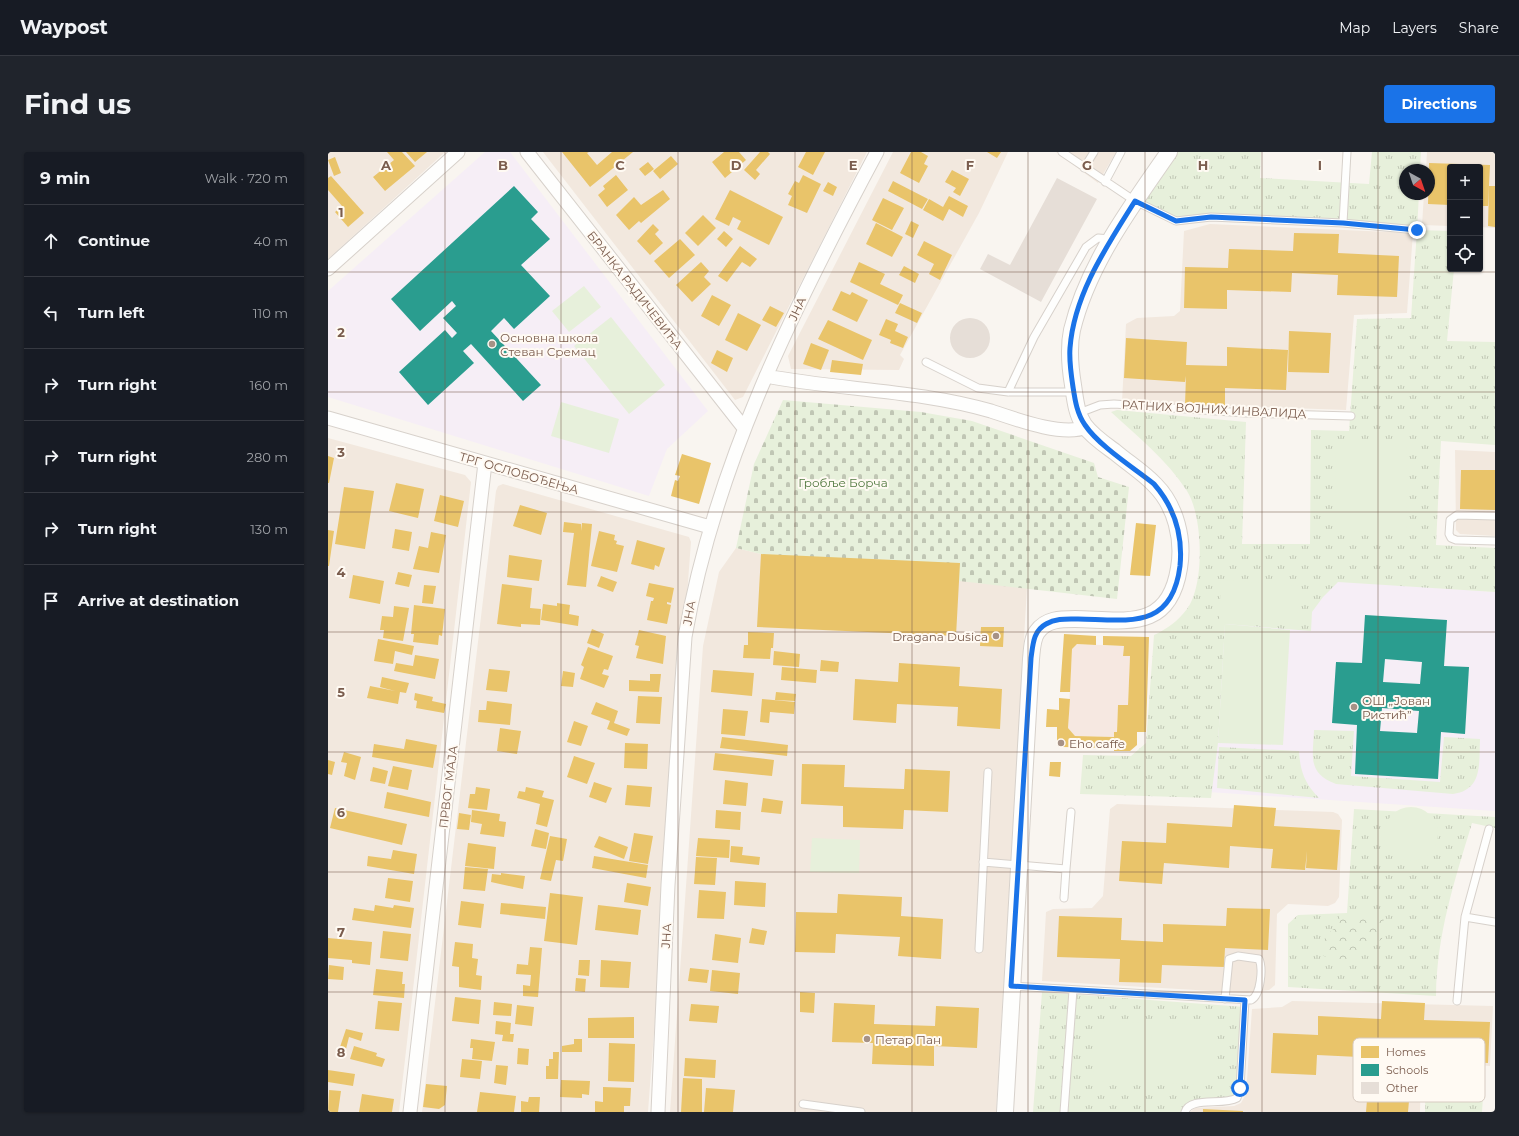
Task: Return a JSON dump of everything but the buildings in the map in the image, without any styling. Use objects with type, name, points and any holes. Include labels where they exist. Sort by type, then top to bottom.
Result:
[{"type":"street","points":[[328,269],[458,152]]},
{"type":"street","name":"БРАНКА РАДИЧЕВИЋА","points":[[527,152],[744,428]]},
{"type":"street","name":"ЈНА","points":[[658,1112],[668,885],[685,637],[698,574],[710,527],[744,428],[766,376],[822,253],[877,152]]},
{"type":"street","points":[[1005,1112],[1011,986],[1031,658],[1034,637],[1046,624],[1059,619],[1126,620],[1144,618],[1155,614],[1168,603],[1176,585],[1180,567],[1181,551],[1178,530],[1174,516],[1163,495],[1154,484],[1097,438],[1086,427],[1079,413],[1069,364],[1072,331],[1090,280],[1111,239],[1169,152]]},
{"type":"street","points":[[766,376],[926,398],[986,410],[1060,429],[1076,430],[1086,427]]},
{"type":"street","name":"ТРГ ОСЛОБОЂЕЊА","points":[[328,418],[710,527]]},
{"type":"street","name":"ПРВОГ МАЈА","points":[[410,1112],[485,463]]},
{"type":"lane","points":[[1062,152],[1135,201],[1176,221],[1211,217],[1343,223],[1417,230]]},
{"type":"lane","points":[[1084,168],[1094,152]]},
{"type":"lane","points":[[1105,182],[1121,152]]},
{"type":"lane","points":[[1343,223],[1346,152]]},
{"type":"lane","points":[[1008,392],[1034,337],[1086,247],[1098,238],[1111,239]]},
{"type":"lane","points":[[926,362],[978,388],[1008,392],[1074,392]]},
{"type":"lane","name":"РАТНИХ ВОЈНИХ ИНВАЛИДА","points":[[1079,413],[1100,405],[1114,404],[1246,413],[1351,416]]},
{"type":"lane","points":[[1495,516],[1457,515],[1450,520],[1449,534],[1451,538],[1456,540],[1495,541]]},
{"type":"lane","points":[[979,949],[988,772]]},
{"type":"lane","points":[[1064,898],[1071,812]]},
{"type":"lane","points":[[1457,1001],[1465,917],[1488,829]]},
{"type":"lane","points":[[983,862],[1066,869]]},
{"type":"lane","points":[[1465,917],[1495,922]]},
{"type":"lane","points":[[1011,986],[1072,990],[1225,999],[1245,1000],[1254,998],[1257,994],[1260,961],[1253,957],[1235,956],[1228,961],[1225,999]]},
{"type":"lane","points":[[1064,1112],[1072,990]]},
{"type":"lane","points":[[1185,1112],[1193,1103],[1229,1102],[1237,1098],[1240,1088],[1245,1000]]},
{"type":"lane","points":[[804,1104],[862,1112]]},
{"type":"shaded area","points":[[328,152],[445,152],[328,259]]},
{"type":"shaded area","name":"Основна школа Стеван Сремац","points":[[485,152],[510,152],[708,411],[667,449],[649,496],[328,397],[328,291]]},
{"type":"shaded area","points":[[543,152],[867,152],[743,397],[735,400]]},
{"type":"shaded area","points":[[893,152],[1008,152],[979,213],[900,355],[904,359],[899,370],[791,369],[788,356]]},
{"type":"shaded area","points":[[1056,152],[1116,152],[1098,183]]},
{"type":"shaded area","points":[[1427,152],[1495,152],[1495,228],[1483,227],[1483,164],[1447,164],[1447,226],[1422,225],[1424,200],[1435,200],[1435,164],[1426,164]]},
{"type":"shaded area","points":[[1210,224],[1413,233],[1407,313],[1354,315],[1346,410],[1122,402],[1126,324],[1137,318],[1174,316],[1180,311],[1184,231]]},
{"type":"shaded area","points":[[328,438],[465,475],[471,482],[399,1112],[328,1112]]},
{"type":"shaded area","points":[[1455,450],[1495,452],[1495,536],[1460,534],[1456,530]]},
{"type":"shaded area","points":[[503,484],[689,537],[691,542],[648,1112],[422,1112],[496,491],[498,486]]},
{"type":"shaded area","points":[[736,548],[761,554],[1027,588],[996,1112],[670,1112],[703,646],[719,572]]},
{"type":"shaded area","name":"ОШ „Јован Ристић”","points":[[1221,573],[1495,592],[1495,811],[1208,792]]},
{"type":"shaded area","points":[[1077,644],[1124,646],[1123,656],[1130,656],[1128,705],[1118,705],[1117,732],[1114,733],[1114,737],[1075,736],[1068,728],[1072,649]]},
{"type":"shaded area","points":[[1117,804],[1333,812],[1338,814],[1342,820],[1339,897],[1335,903],[1328,906],[1288,904],[1277,914],[1275,985],[1269,990],[1247,993],[1042,981],[1046,912],[1053,909],[1092,908],[1103,896],[1110,809]]},
{"type":"shaded area","points":[[1292,1001],[1493,1006],[1490,1066],[1485,1066],[1485,1038],[1353,1038],[1353,1102],[1420,1102],[1420,1112],[1190,1112],[1195,1108],[1234,1106],[1241,1103],[1246,1094],[1252,1009],[1282,1007]]},
{"type":"green space","points":[[1169,152],[1261,152],[1260,178],[1369,184],[1372,152],[1421,152],[1420,164],[1399,164],[1399,200],[1419,200],[1417,230],[1211,217],[1176,221],[1135,201]]},
{"type":"green space","points":[[1417,230],[1447,231],[1447,272],[1454,272],[1447,341],[1495,342],[1495,445],[1441,441],[1436,545],[1495,548],[1495,592],[1338,582],[1323,597],[1312,612],[1311,631],[1225,624],[1218,743],[1211,798],[1080,794],[1083,755],[1131,756],[1146,743],[1154,635],[1172,624],[1187,609],[1193,598],[1199,568],[1199,533],[1192,502],[1187,491],[1161,459],[1111,412],[1117,410],[1246,422],[1242,544],[1310,544],[1311,430],[1349,431],[1357,319],[1411,318]]},
{"type":"green space","points":[[584,286],[601,307],[569,332],[552,311]]},
{"type":"green space","points":[[611,317],[665,385],[629,414],[574,346]]},
{"type":"green space","name":"Гробље Борча","points":[[783,400],[921,412],[972,421],[1094,463],[1098,477],[1129,487],[1117,599],[959,581],[761,554],[736,548],[754,464]]},
{"type":"green space","points":[[561,402],[619,419],[609,453],[551,436]]},
{"type":"green space","points":[[1336,444],[1407,444],[1406,532],[1335,531]]},
{"type":"green space","points":[[1221,580],[1300,586],[1297,625],[1219,622]]},
{"type":"green space","points":[[1225,624],[1290,630],[1283,745],[1218,743]]},
{"type":"green space","points":[[1314,730],[1354,731],[1351,776],[1440,782],[1444,737],[1480,739],[1479,766],[1474,781],[1470,787],[1453,794],[1336,784],[1320,775],[1316,769],[1313,756]]},
{"type":"green space","points":[[1219,747],[1299,751],[1304,777],[1310,788],[1319,798],[1217,788]]},
{"type":"green space","points":[[1411,807],[1421,809],[1430,815],[1436,824],[1438,834],[1436,844],[1430,853],[1421,859],[1411,861],[1401,859],[1392,853],[1386,844],[1384,834],[1386,824],[1392,815],[1401,809]]},
{"type":"green space","points":[[1354,809],[1495,817],[1495,828],[1472,823],[1453,887],[1443,929],[1437,973],[1436,996],[1288,987],[1288,924],[1298,915],[1347,913]]},
{"type":"green space","points":[[812,838],[860,840],[859,873],[810,872]]},
{"type":"green space","points":[[1340,914],[1384,915],[1382,939],[1341,966],[1319,953],[1326,937],[1339,925]]},
{"type":"green space","points":[[1042,992],[1245,1007],[1237,1098],[1193,1103],[1185,1112],[1033,1112]]},
{"type":"green space","points":[[1095,1021],[1216,1025],[1213,1085],[1093,1081]]},
{"type":"green space","points":[[1425,1102],[1483,1102],[1482,1112],[1425,1112]]},
{"type":"place","name":"Основна школа Стеван Сремац","points":[[492,344]]},
{"type":"place","name":"Dragana Dušica","points":[[996,636]]},
{"type":"place","name":"ОШ „Јован Ристић”","points":[[1354,707]]},
{"type":"place","name":"Eho caffe","points":[[1061,743]]},
{"type":"place","name":"Петар Пан","points":[[867,1039]]},
{"type":"route","points":[[1240,1088],[1245,1000],[1166,994],[1011,986],[1031,658],[1034,637],[1046,624],[1059,619],[1126,620],[1144,618],[1155,614],[1168,603],[1176,585],[1180,567],[1181,551],[1178,530],[1174,516],[1160,490],[1097,438],[1082,421],[1077,407],[1069,364],[1072,331],[1080,304],[1090,280],[1111,239],[1135,201],[1176,221],[1211,217],[1343,223],[1417,230]]}]
